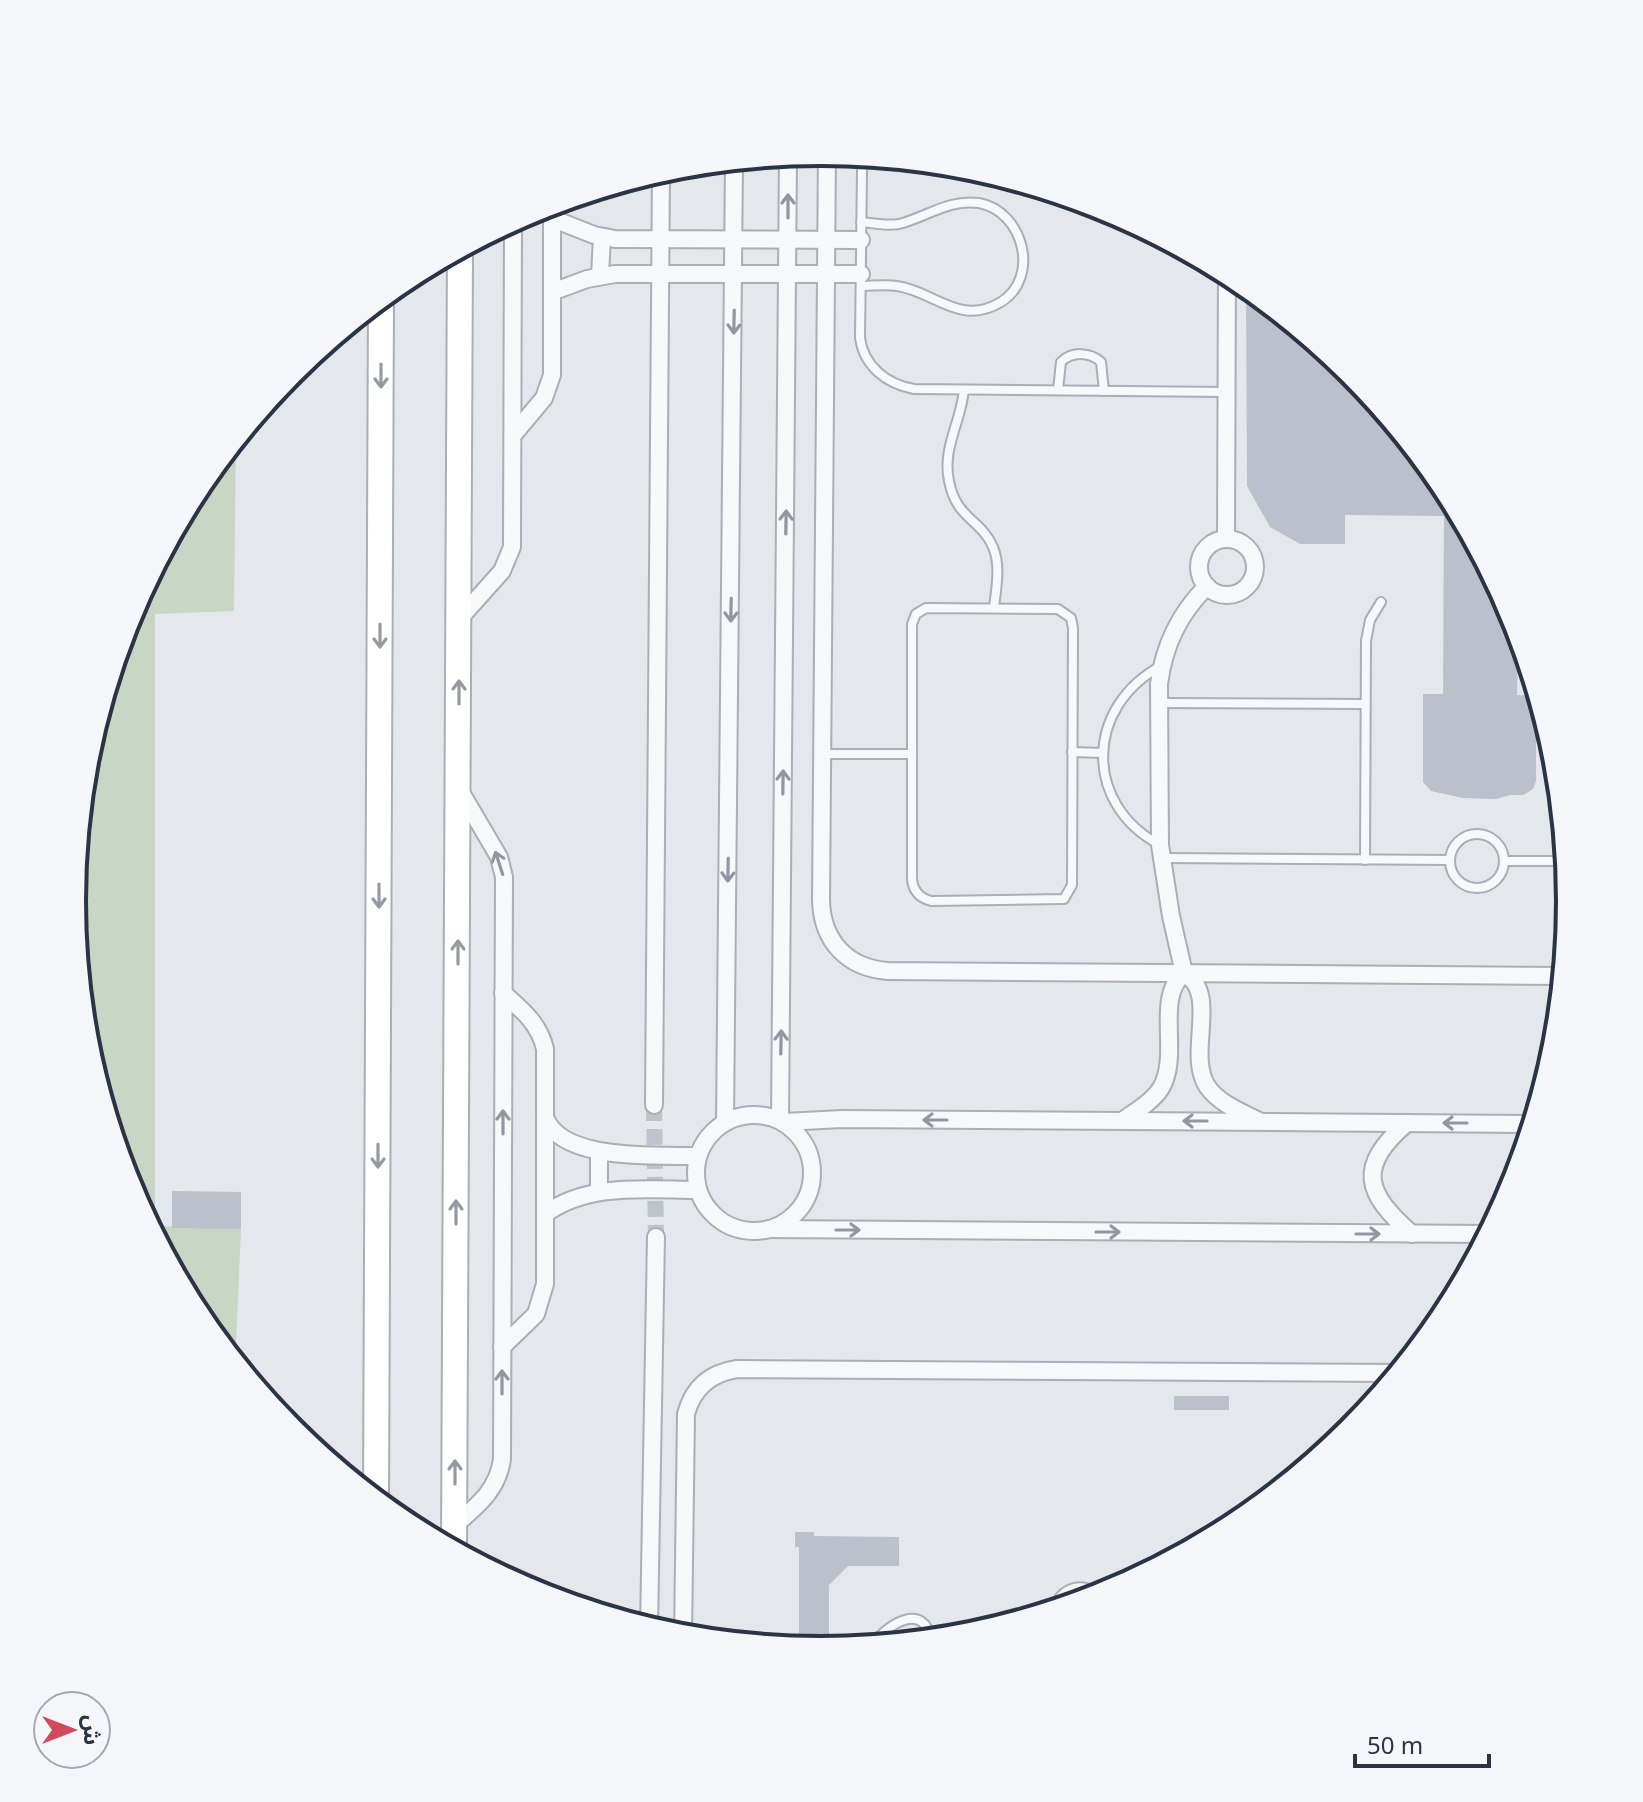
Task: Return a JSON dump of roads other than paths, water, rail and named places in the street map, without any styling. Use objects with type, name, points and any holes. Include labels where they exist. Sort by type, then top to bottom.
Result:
[{"type":"main road","points":[[454,1538],[460,261]]},
{"type":"main road","points":[[376,1486],[381,312]]},
{"type":"street","points":[[827,166],[822,915],[833,944],[858,965],[888,971],[1553,976]]},
{"type":"street","points":[[782,1121],[788,167]]},
{"type":"street","points":[[725,1122],[734,171]]},
{"type":"street","points":[[654,1105],[661,184]]},
{"type":"street","points":[[560,214],[602,237],[861,240]]},
{"type":"street","points":[[513,435],[538,407],[548,388],[552,362],[552,217]]},
{"type":"street","points":[[460,618],[502,571],[510,554],[513,233]]},
{"type":"street","points":[[600,275],[602,237]]},
{"type":"street","points":[[552,292],[600,275],[827,274],[861,280]]},
{"type":"street","points":[[1226,539],[1227,287]]},
{"type":"street","points":[[1226,539],[1242,543],[1253,556],[1255,565],[1251,581],[1239,592],[1230,595],[1207,586],[1200,572],[1202,557],[1211,544],[1226,539]]},
{"type":"street","points":[[1207,586],[1194,599],[1174,630],[1162,666],[1159,703],[1161,852],[1184,973],[1194,980],[1200,991],[1199,1046],[1203,1079],[1213,1094],[1260,1122]]},
{"type":"street","points":[[454,1526],[487,1497],[500,1473],[502,1347],[502,867],[494,847],[458,788]]},
{"type":"street","points":[[1122,1121],[1149,1101],[1162,1086],[1169,1067],[1170,993],[1184,973]]},
{"type":"street","points":[[502,1347],[536,1314],[543,1299],[545,1214],[545,1049],[532,1018],[503,993]]},
{"type":"street","points":[[1170,1046],[1181,1041],[1199,1046]]},
{"type":"street","points":[[1477,1234],[740,1230],[726,1225],[704,1204],[698,1190],[695,1167],[713,1130],[725,1122],[752,1114],[782,1121],[1522,1124]]},
{"type":"street","points":[[545,1116],[551,1129],[562,1139],[599,1152],[698,1156]]},
{"type":"street","points":[[770,1229],[786,1222],[798,1211],[812,1180],[806,1147],[797,1133],[782,1121]]},
{"type":"street","points":[[1407,1123],[1380,1149],[1373,1174],[1378,1199],[1385,1210],[1412,1234]]},
{"type":"street","points":[[599,1152],[599,1191]]},
{"type":"street","points":[[545,1214],[599,1191],[698,1190]]},
{"type":"street","points":[[649,1615],[656,1237]]},
{"type":"street","points":[[683,1623],[686,1414],[694,1395],[717,1374],[737,1369],[1385,1373]]},
{"type":"lane","points":[[863,167],[862,348],[866,358],[883,378],[914,389],[1226,392]]},
{"type":"lane","points":[[861,222],[900,224],[940,208],[976,203],[988,206],[1009,220],[1018,233],[1023,255],[1019,280],[1006,298],[998,304],[975,310],[955,309],[899,286],[861,280]]},
{"type":"lane","points":[[1058,390],[1061,362],[1074,355],[1088,355],[1101,362],[1104,391]]},
{"type":"lane","points":[[964,390],[963,408],[947,452],[948,479],[963,514],[992,544],[997,565],[994,608]]},
{"type":"lane","points":[[1365,860],[1367,630],[1381,602]]},
{"type":"lane","points":[[926,608],[994,608],[1058,609],[1071,618],[1072,752],[1072,885],[1068,895],[1059,901],[931,901],[917,894],[912,884],[913,618],[926,608]]},
{"type":"lane","points":[[1162,666],[1148,673],[1124,694],[1109,722],[1103,753],[1106,781],[1118,808],[1136,830],[1161,852],[1450,860]]},
{"type":"lane","points":[[1159,703],[1364,704]]},
{"type":"lane","points":[[1072,752],[1103,753]]},
{"type":"lane","points":[[822,754],[912,754]]},
{"type":"lane","points":[[1481,834],[1495,840],[1504,861],[1495,882],[1480,888],[1459,882],[1450,860],[1459,840],[1481,834]]},
{"type":"lane","points":[[1504,861],[1555,861]]},
{"type":"lane","points":[[1062,1596],[1077,1586],[1085,1588]]},
{"type":"lane","points":[[883,1634],[907,1619],[922,1623],[927,1628]]},
{"type":"tunnel","points":[[654,1105],[656,1237]]}]
